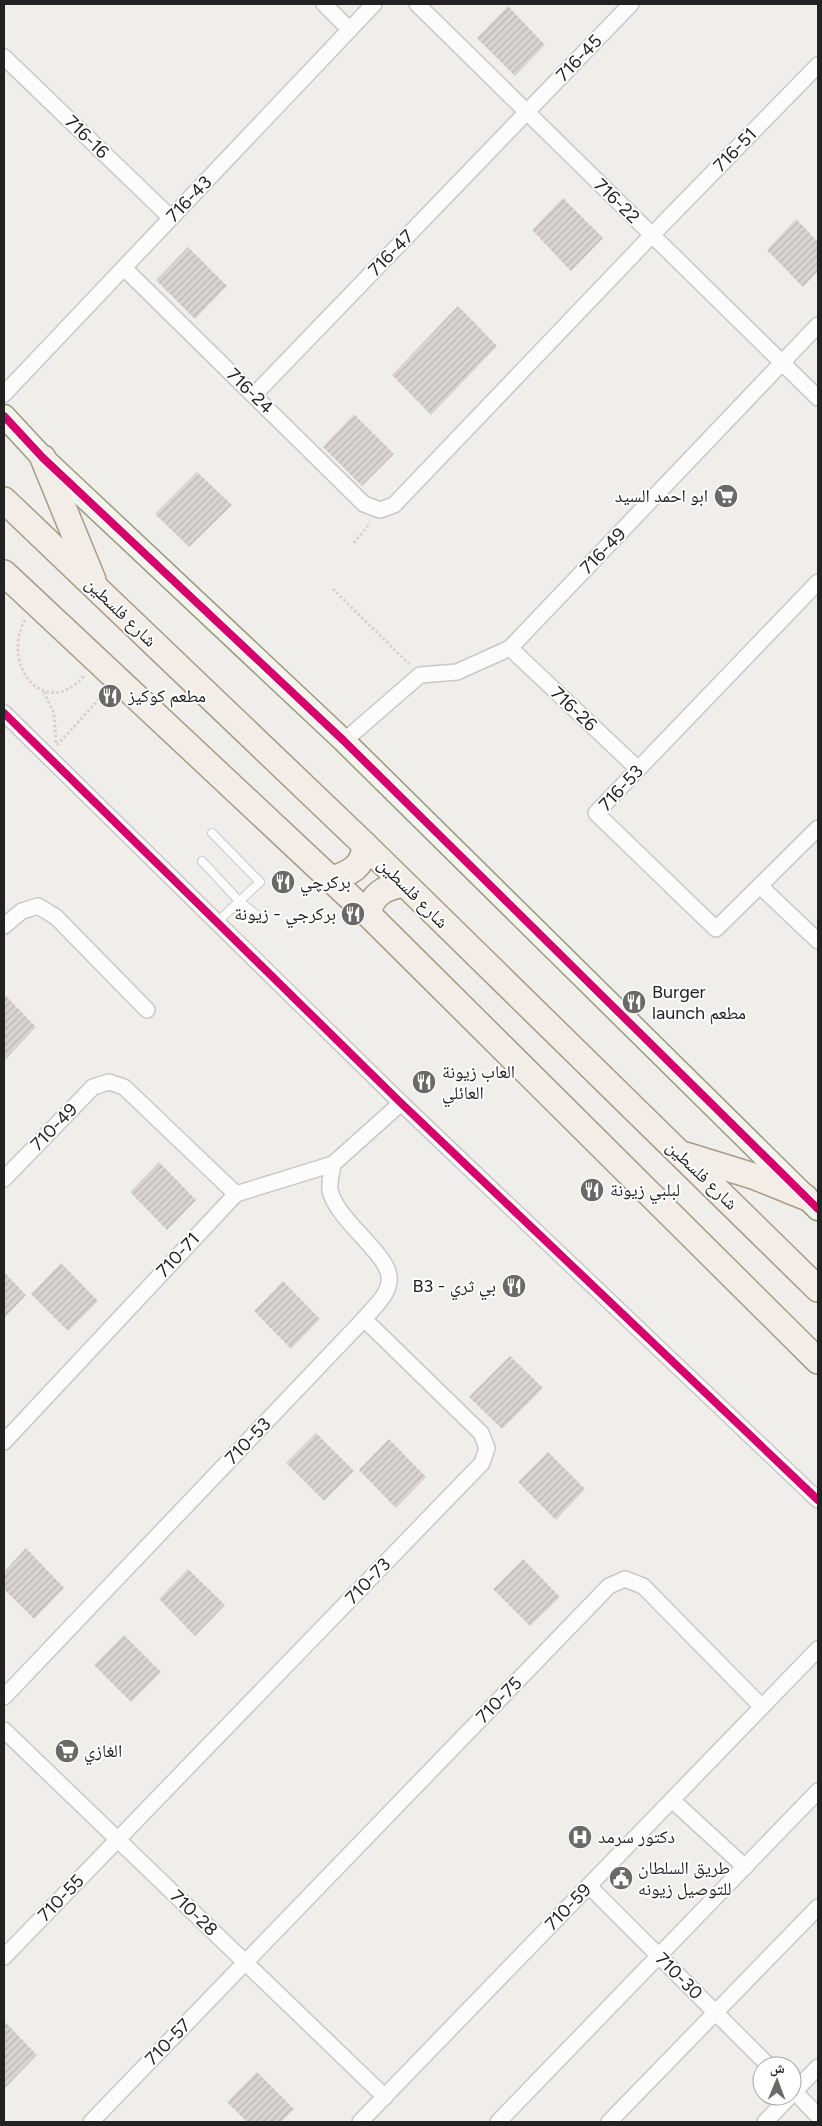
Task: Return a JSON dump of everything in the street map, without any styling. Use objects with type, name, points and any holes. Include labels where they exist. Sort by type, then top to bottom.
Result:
[{"type":"main road","points":[[43,458],[97,590]]},
{"type":"main road","name":"شارع فلسطين","points":[[4,500],[365,845],[818,1289]]},
{"type":"main road","points":[[4,573],[368,914],[818,1361]]},
{"type":"main road","points":[[331,880],[348,873],[356,867],[364,857],[365,845]]},
{"type":"main road","points":[[368,914],[376,894],[390,886],[403,884]]},
{"type":"main road","points":[[680,1154],[753,1176],[812,1203]]},
{"type":"street","points":[[324,4],[350,30]]},
{"type":"street","name":"716-43","points":[[4,394],[374,4]]},
{"type":"street","name":"716-22","points":[[416,4],[818,398]]},
{"type":"street","name":"716-45","points":[[527,112],[631,4]]},
{"type":"street","name":"716-16","points":[[4,57],[171,218]]},
{"type":"street","name":"716-51","points":[[652,235],[818,65]]},
{"type":"street","name":"716-47","points":[[254,394],[527,112]]},
{"type":"street","points":[[380,510],[394,505],[652,235]]},
{"type":"street","name":"716-24","points":[[124,268],[364,504],[380,510]]},
{"type":"street","points":[[782,363],[818,326]]},
{"type":"street","name":"716-49","points":[[420,676],[457,672],[510,648],[782,363]]},
{"type":"street","points":[[4,416],[43,458],[344,741],[812,1203]]},
{"type":"street","name":"716-53","points":[[818,582],[596,813],[716,929],[818,828]]},
{"type":"street","name":"716-26","points":[[510,648],[638,769]]},
{"type":"street","points":[[344,741],[420,676]]},
{"type":"street","points":[[4,713],[52,751],[216,922],[402,1103],[818,1500]]},
{"type":"street","points":[[760,886],[818,941]]},
{"type":"street","points":[[4,926],[22,911],[38,906],[56,917],[147,1010]]},
{"type":"street","name":"710-49","points":[[4,1179],[93,1087],[109,1082],[124,1087],[236,1194]]},
{"type":"street","points":[[236,1194],[333,1164],[402,1103]]},
{"type":"street","name":"710-53","points":[[4,1697],[364,1319],[386,1292],[390,1280],[387,1266],[336,1206],[330,1189],[333,1164]]},
{"type":"street","name":"710-71","points":[[4,1442],[236,1194]]},
{"type":"street","name":"710-73","points":[[117,1839],[482,1463],[487,1448],[481,1433],[364,1319]]},
{"type":"street","name":"710-75","points":[[245,1962],[608,1586],[625,1579],[643,1586],[762,1708]]},
{"type":"street","name":"710-59","points":[[361,2122],[818,1649]]},
{"type":"street","name":"710-28","points":[[4,1730],[385,2097]]},
{"type":"street","points":[[498,2122],[818,1791]]},
{"type":"street","points":[[672,1800],[745,1867]]},
{"type":"street","name":"710-55","points":[[4,1957],[117,1839]]},
{"type":"street","name":"710-30","points":[[589,1886],[759,2056]]},
{"type":"street","points":[[609,2122],[818,1907]]},
{"type":"street","name":"710-57","points":[[91,2122],[245,1962]]},
{"type":"street","points":[[802,2083],[818,2067]]},
{"type":"street","points":[[802,2102],[818,2116]]},
{"type":"street","points":[[765,2122],[780,2106]]},
{"type":"lane","points":[[212,833],[260,882],[216,922]]},
{"type":"lane","points":[[202,860],[239,901],[263,920]]},
{"type":"path","points":[[354,543],[380,510]]},
{"type":"path","points":[[333,589],[420,676]]},
{"type":"path","points":[[14,640],[22,624],[38,606]]},
{"type":"path","points":[[24,682],[43,692],[59,692],[77,685],[98,661]]},
{"type":"path","points":[[52,751],[117,679]]},
{"type":"path","points":[[43,692],[54,714],[52,751]]},
{"type":"building","points":[[508,6],[545,45],[515,76],[477,38]]},
{"type":"building","points":[[563,198],[603,238],[571,271],[532,230]]},
{"type":"building","points":[[796,219],[818,242],[818,271],[803,287],[767,250]]},
{"type":"building","points":[[188,247],[227,286],[195,319],[156,280]]},
{"type":"building","points":[[458,306],[497,346],[431,415],[392,375]]},
{"type":"building","points":[[354,414],[394,454],[362,486],[323,447]]},
{"type":"building","points":[[197,472],[232,505],[189,547],[155,514]]},
{"type":"building","points":[[4,994],[36,1027],[4,1061]]},
{"type":"building","points":[[159,1162],[196,1200],[167,1230],[130,1192]]},
{"type":"building","points":[[61,1263],[98,1301],[68,1331],[31,1294]]},
{"type":"building","points":[[4,1272],[26,1295],[4,1318]]},
{"type":"building","points":[[283,1281],[320,1319],[291,1349],[254,1311]]},
{"type":"building","points":[[510,1356],[543,1388],[502,1429],[469,1397]]},
{"type":"building","points":[[316,1433],[354,1471],[324,1501],[286,1463]]},
{"type":"building","points":[[389,1439],[426,1477],[396,1508],[359,1470]]},
{"type":"building","points":[[548,1452],[585,1489],[556,1520],[518,1482]]},
{"type":"building","points":[[26,1548],[64,1588],[34,1619],[4,1589],[4,1572]]},
{"type":"building","points":[[523,1559],[560,1597],[530,1626],[493,1589]]},
{"type":"building","points":[[188,1569],[225,1605],[195,1636],[159,1599]]},
{"type":"building","points":[[124,1635],[161,1672],[131,1702],[94,1665]]},
{"type":"building","points":[[4,2021],[37,2055],[4,2089]]},
{"type":"building","points":[[257,2072],[294,2109],[281,2122],[247,2122],[227,2102]]},
{"type":"cycle path","points":[[4,416],[43,458],[344,741],[818,1209]]},
{"type":"cycle path","points":[[4,713],[401,1103],[818,1500]]},
{"type":"place","name":"ابو احمد السيد","points":[[726,496]]},
{"type":"place","name":"مطعم كوكيز","points":[[110,696]]},
{"type":"place","name":"بركرچي","points":[[283,882]]},
{"type":"place","name":"بركرجي - زيونة","points":[[353,914]]},
{"type":"place","name":"Burger launch مطعم","points":[[634,1002]]},
{"type":"place","name":"العاب زيونة العائلي","points":[[424,1082]]},
{"type":"place","name":"لبلبي زيونة","points":[[592,1190]]},
{"type":"place","name":"B3 - بي ثري","points":[[514,1286]]},
{"type":"place","name":"الغازي","points":[[67,1751]]},
{"type":"place","name":"دكتور سرمد","points":[[580,1837]]},
{"type":"place","name":"طريق السلطان للتوصيل زيونه","points":[[621,1878]]}]
